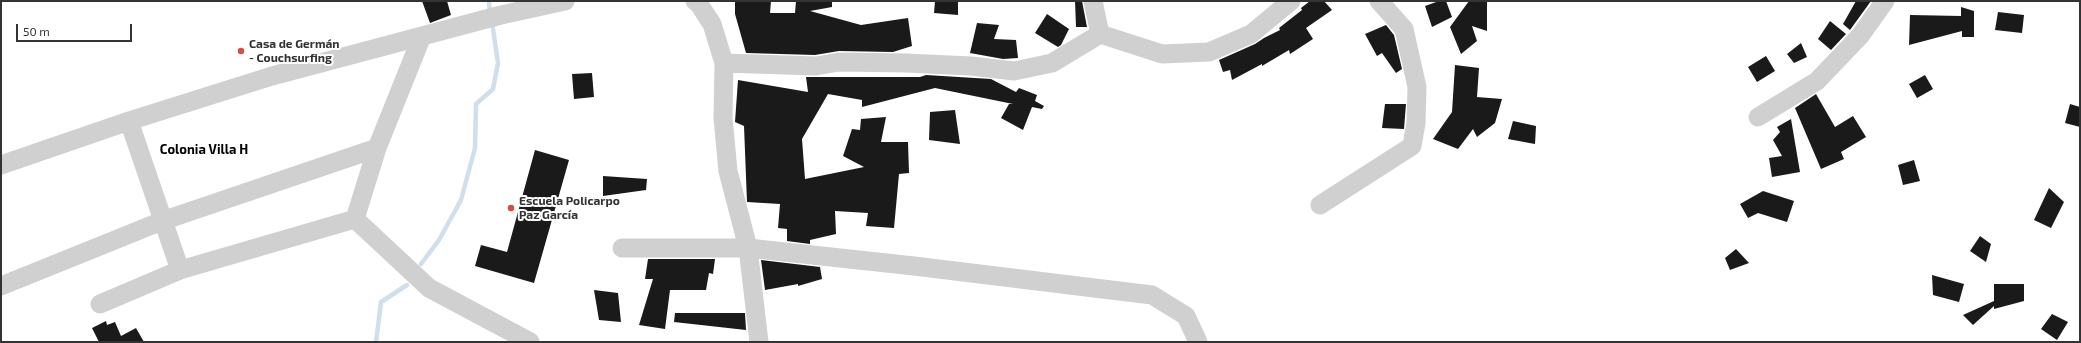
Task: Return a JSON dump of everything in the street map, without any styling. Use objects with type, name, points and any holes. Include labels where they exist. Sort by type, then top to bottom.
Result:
[{"type":"street","points":[[1,165],[129,121],[272,76],[481,21],[501,10],[565,1]]},
{"type":"street","points":[[695,1],[699,4],[712,24],[724,63],[723,118],[728,171],[748,248],[759,342]]},
{"type":"street","points":[[1093,1],[1100,34]]},
{"type":"street","points":[[724,63],[816,66],[839,62],[906,63],[971,66],[1014,71],[1052,63],[1100,34],[1162,54],[1209,52],[1251,34],[1291,1]]},
{"type":"street","points":[[1320,205],[1412,146],[1416,123],[1417,87],[1404,29],[1379,1]]},
{"type":"street","points":[[1758,117],[1817,81],[1860,36],[1885,1]]},
{"type":"street","points":[[355,220],[377,148],[422,36]]},
{"type":"street","points":[[129,121],[180,270]]},
{"type":"street","points":[[1,286],[162,221],[377,148]]},
{"type":"street","points":[[100,304],[180,270],[355,220]]},
{"type":"street","points":[[355,220],[429,288],[530,342]]},
{"type":"street","points":[[622,248],[748,248],[914,266],[1152,295],[1186,316],[1198,342]]},
{"type":"building","points":[[422,1],[447,1],[451,15],[430,23]]},
{"type":"building","points":[[735,1],[771,1],[770,13],[795,13],[796,1],[832,1],[832,7],[810,11],[861,25],[908,18],[912,46],[893,52],[839,51],[815,55],[746,53],[735,14]]},
{"type":"building","points":[[935,1],[958,1],[958,15],[934,13]]},
{"type":"building","points":[[1075,1],[1082,1],[1087,27],[1076,27]]},
{"type":"building","points":[[1310,1],[1324,1],[1332,10],[1306,28],[1313,39],[1290,54],[1289,50],[1262,66],[1262,64],[1232,80],[1230,70],[1223,72],[1219,60],[1255,44],[1280,30],[1279,28],[1302,10],[1301,8]]},
{"type":"building","points":[[1439,1],[1446,1],[1452,17],[1432,27],[1425,6]]},
{"type":"building","points":[[1469,1],[1487,1],[1487,31],[1472,26],[1477,41],[1461,54],[1450,27]]},
{"type":"building","points":[[1856,1],[1871,1],[1850,30],[1843,24]]},
{"type":"building","points":[[1961,7],[1974,11],[1974,37],[1962,37],[1962,31],[1909,45],[1910,15],[1961,16]]},
{"type":"building","points":[[1998,12],[2024,15],[2022,33],[1995,30]]},
{"type":"building","points":[[1047,14],[1069,29],[1061,45],[1058,47],[1035,33]]},
{"type":"building","points":[[1830,21],[1846,34],[1831,50],[1818,39]]},
{"type":"building","points":[[977,23],[999,25],[994,39],[1016,40],[1018,58],[1003,59],[970,53]]},
{"type":"building","points":[[1386,25],[1394,35],[1402,69],[1396,73],[1382,53],[1377,56],[1365,34]]},
{"type":"building","points":[[1801,43],[1807,57],[1794,63],[1787,54]]},
{"type":"building","points":[[1766,56],[1775,71],[1757,82],[1748,67]]},
{"type":"building","points":[[1455,65],[1479,68],[1477,97],[1502,99],[1495,123],[1477,137],[1473,129],[1458,149],[1433,139],[1452,112]]},
{"type":"building","points":[[592,73],[594,97],[574,99],[572,74]]},
{"type":"building","points":[[926,75],[991,79],[1016,92],[1019,88],[1037,95],[1035,101],[1044,106],[1042,109],[1032,107],[1023,130],[1001,118],[1009,104],[1013,104],[935,88],[862,107],[862,100],[828,94],[802,139],[805,179],[864,167],[843,156],[852,129],[860,130],[861,119],[886,117],[881,142],[908,142],[909,173],[899,174],[894,228],[866,226],[868,213],[835,211],[836,234],[810,240],[810,244],[787,241],[787,229],[778,228],[780,204],[747,202],[744,126],[735,122],[738,80],[808,92],[806,77],[920,77]]},
{"type":"building","points":[[1925,75],[1933,89],[1917,98],[1909,84]]},
{"type":"building","points":[[1816,94],[1835,127],[1853,116],[1866,137],[1841,152],[1844,159],[1821,169],[1795,108]]},
{"type":"building","points":[[1385,104],[1406,104],[1404,129],[1382,128]]},
{"type":"building","points":[[2070,104],[2080,107],[2080,127],[2065,123]]},
{"type":"building","points":[[955,110],[960,144],[929,140],[930,112]]},
{"type":"building","points":[[1791,119],[1800,172],[1772,177],[1769,158],[1782,156],[1773,140],[1780,132],[1777,127]]},
{"type":"building","points":[[1513,121],[1536,126],[1535,144],[1508,139]]},
{"type":"building","points":[[535,150],[569,160],[534,283],[475,266],[481,245],[507,252]]},
{"type":"building","points":[[1914,160],[1920,181],[1903,185],[1898,165]]},
{"type":"building","points":[[603,176],[647,179],[646,190],[603,196]]},
{"type":"building","points":[[2049,188],[2064,202],[2051,228],[2034,220]]},
{"type":"building","points":[[1763,191],[1794,201],[1787,222],[1758,213],[1748,218],[1740,204]]},
{"type":"building","points":[[1980,236],[1991,244],[1986,262],[1970,251]]},
{"type":"building","points":[[1736,249],[1749,263],[1730,270],[1725,258]]},
{"type":"building","points":[[648,259],[715,259],[713,274],[709,273],[706,290],[670,290],[665,329],[639,325],[653,279],[645,279]]},
{"type":"building","points":[[761,260],[820,267],[822,279],[798,286],[798,284],[765,290]]},
{"type":"building","points":[[1932,275],[1964,284],[1959,302],[1933,295]]},
{"type":"building","points":[[1994,284],[2024,284],[2024,301],[1994,309],[1994,306],[1973,325],[1963,315],[1994,301]]},
{"type":"building","points":[[594,290],[618,293],[621,322],[599,320]]},
{"type":"building","points":[[675,313],[745,313],[746,330],[674,322]]},
{"type":"building","points":[[2052,314],[2068,322],[2057,340],[2041,329]]},
{"type":"building","points":[[106,321],[107,325],[115,322],[121,336],[136,328],[144,342],[99,342],[92,328]]},
{"type":"waterway","points":[[489,1],[490,13]]},
{"type":"waterway","points":[[421,264],[439,240],[461,200],[475,148],[476,104],[493,89],[498,63],[492,22]]},
{"type":"waterway","points":[[376,342],[381,302],[407,285]]},
{"type":"place","name":"Casa de Germán - Couchsurfing","points":[[241,51]]},
{"type":"place","name":"Escuela Policarpo Paz García","points":[[511,208]]},
{"type":"district","name":"Colonia Villa H","points":[[204,150]]}]
